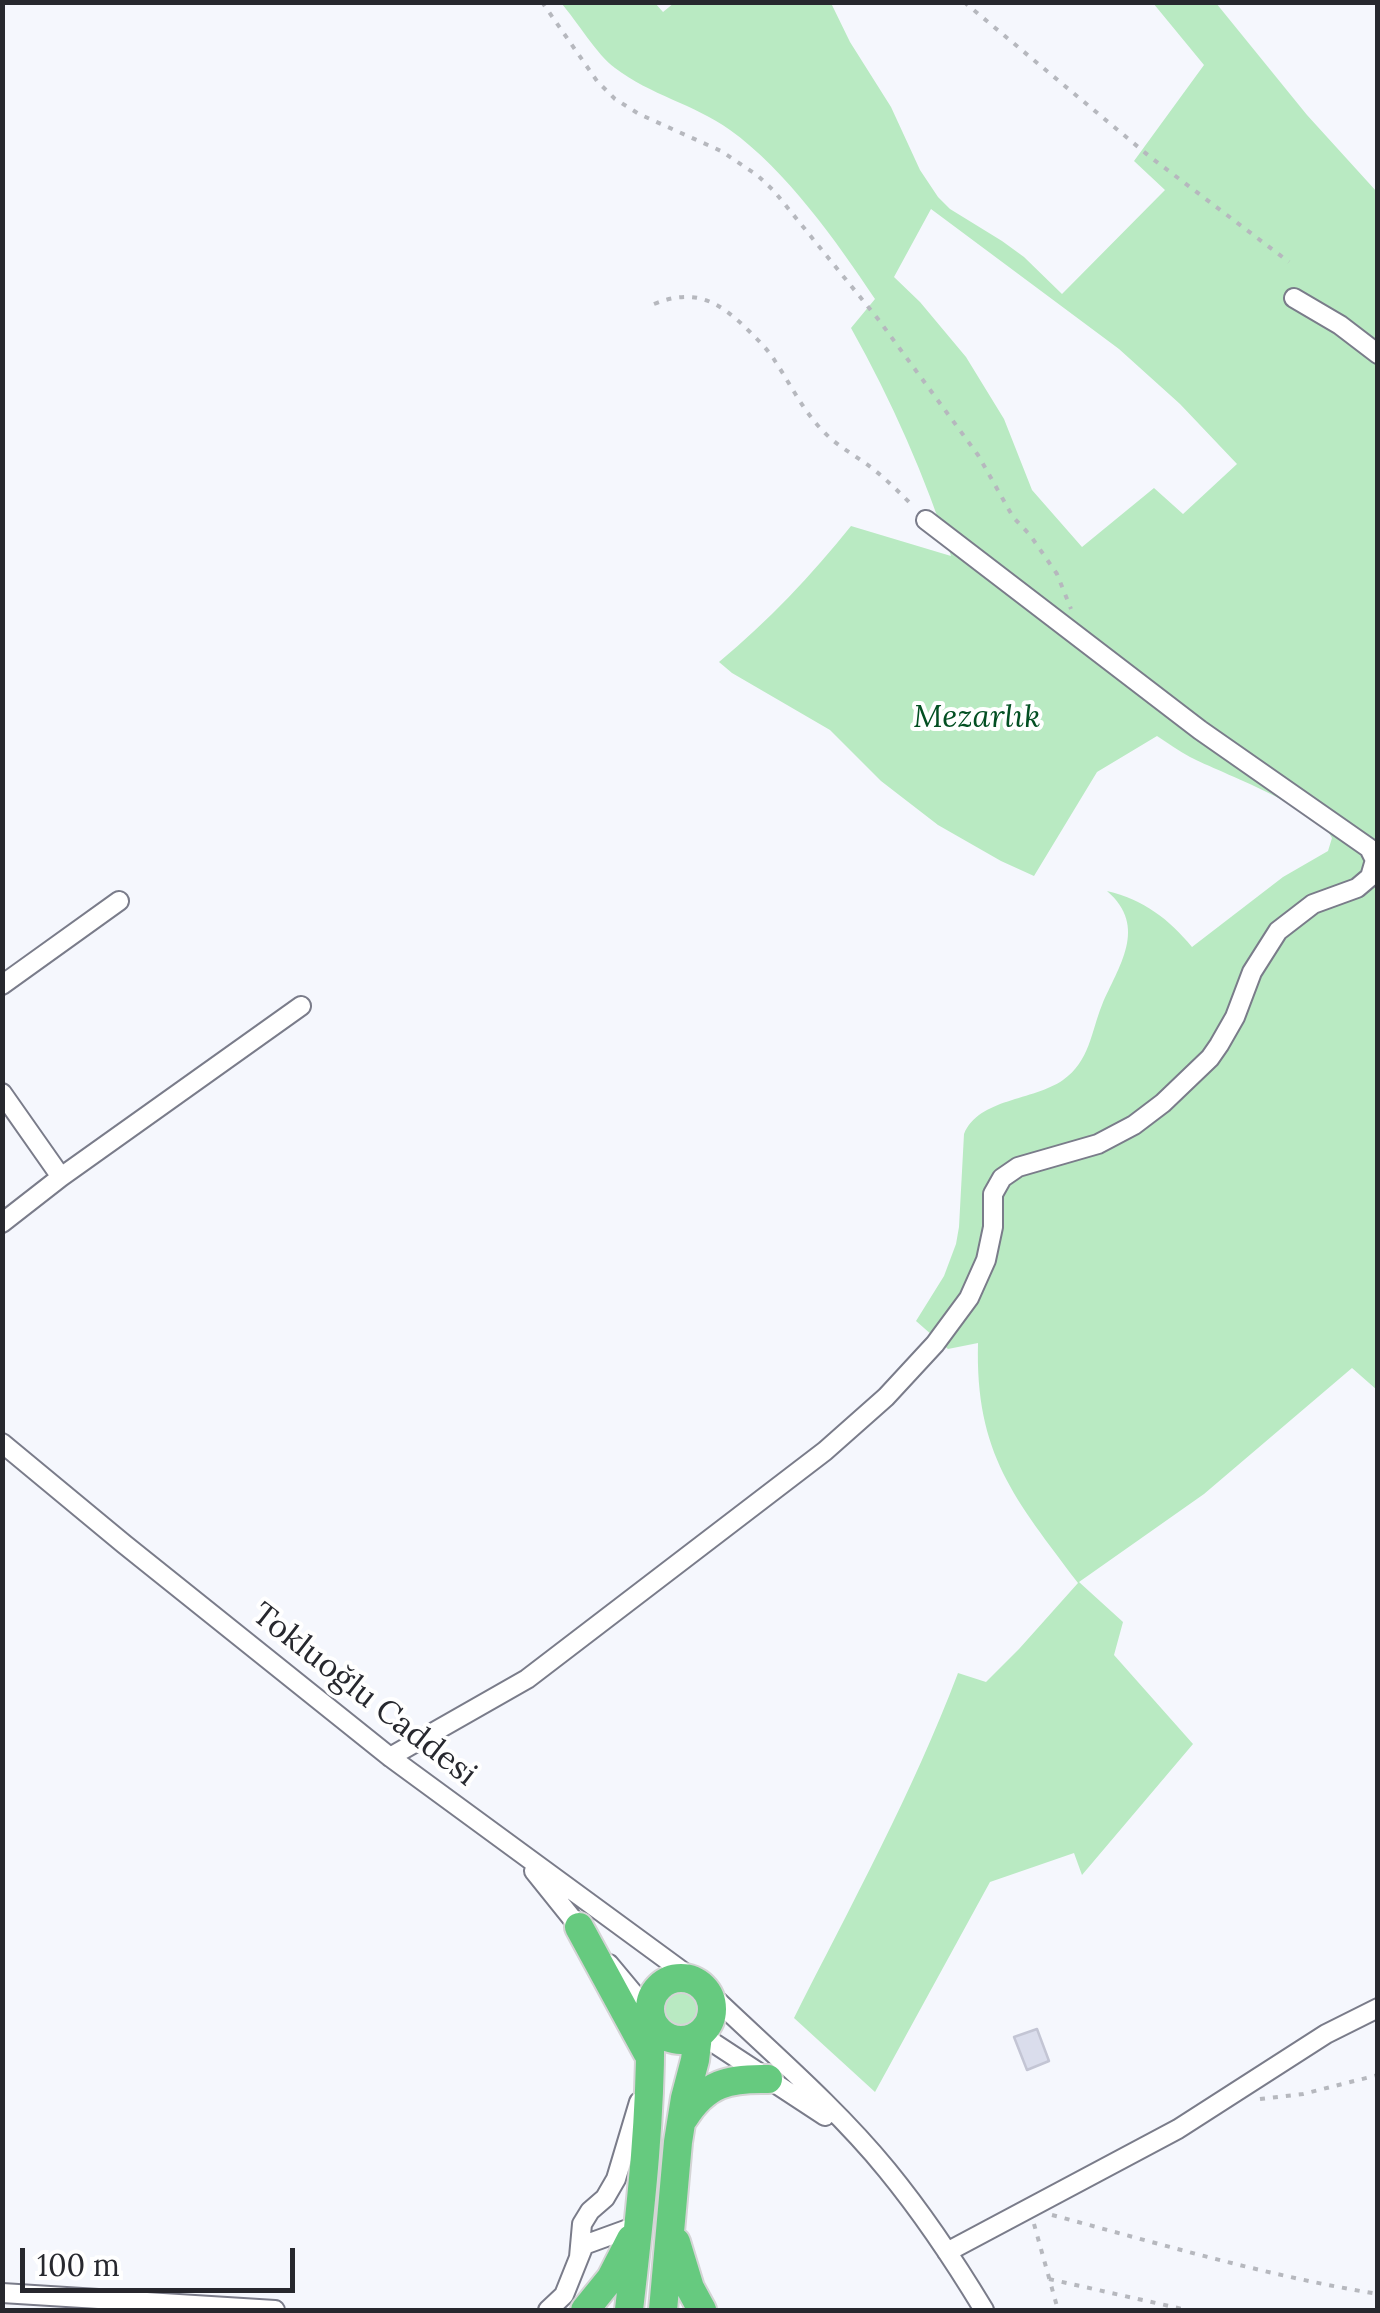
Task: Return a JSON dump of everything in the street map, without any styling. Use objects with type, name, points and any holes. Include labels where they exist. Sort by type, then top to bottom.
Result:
[{"type":"highway","points":[[578,1927],[651,2058]]},
{"type":"highway","points":[[630,2310],[651,2058],[652,1995],[667,1981],[688,1978],[701,1986],[712,2009],[699,2035],[680,2123],[663,2310]]},
{"type":"highway","points":[[650,2014],[653,2025],[668,2038],[699,2035]]},
{"type":"highway","points":[[680,2123],[694,2102],[716,2086],[742,2078],[768,2079]]},
{"type":"highway","points":[[586,2310],[611,2278],[639,2225]]},
{"type":"highway","points":[[672,2228],[690,2288],[702,2310]]},
{"type":"street","points":[[1294,298],[1340,325],[1378,354]]},
{"type":"street","points":[[390,1757],[527,1679],[856,1425],[911,1372],[969,1298],[986,1260],[993,1227],[993,1194],[1002,1178],[1018,1167],[1098,1144],[1151,1114],[1220,1046],[1252,972],[1278,931],[1313,904],[1357,888],[1370,877],[1374,860],[1369,848],[1200,730],[926,520]]},
{"type":"street","points":[[2,985],[120,901]]},
{"type":"street","points":[[2,1223],[300,1006]]},
{"type":"street","points":[[2,1093],[62,1177]]},
{"type":"street","name":"Tokluoğlu Caddesi","points":[[2,1443],[390,1757],[701,1986],[856,2136],[902,2188],[984,2310]]},
{"type":"street","points":[[518,1851],[650,2014]]},
{"type":"street","points":[[947,2252],[1178,2128],[1326,2034],[1378,2008]]},
{"type":"street","points":[[699,2035],[856,2136]]},
{"type":"street","points":[[579,2257],[582,2224],[610,2190],[620,2168],[651,2058]]},
{"type":"street","points":[[548,2310],[564,2295],[587,2242],[639,2225]]},
{"type":"street","points":[[2,2293],[275,2310]]},
{"type":"path","points":[[542,2],[614,100],[721,151],[774,191],[888,333],[978,455],[1013,517],[1057,574],[1079,638]]},
{"type":"path","points":[[964,2],[1150,156],[1289,262]]},
{"type":"path","points":[[654,304],[688,296],[710,301],[728,312],[774,358],[820,428],[874,470],[926,520]]},
{"type":"path","points":[[1228,2097],[1282,2098],[1378,2075]]},
{"type":"path","points":[[1030,2210],[1058,2310]]},
{"type":"path","points":[[1030,2210],[1283,2278],[1378,2294]]},
{"type":"path","points":[[1049,2279],[1188,2310]]},
{"type":"green space","name":"Mezarlık","points":[[561,3],[655,3],[663,12],[674,3],[831,3],[938,197],[1024,257],[1062,294],[1165,190],[1134,161],[1204,65],[1153,3],[1216,3],[1307,115],[1377,192],[1377,1390],[1352,1368],[1204,1494],[1079,1582],[1123,1622],[1114,1655],[1193,1744],[1082,1875],[1074,1853],[990,1882],[875,2092],[794,2018],[901,1805],[958,1673],[986,1682],[1078,1583],[1035,1526],[1003,1473],[984,1416],[978,1343],[948,1349],[916,1321],[944,1276],[956,1244],[964,1134],[982,1113],[1051,1087],[1079,1064],[1126,947],[1126,919],[1107,891],[1155,912],[1192,947],[1283,877],[1328,851],[1332,838],[1309,815],[1190,757],[1157,736],[1097,772],[1034,876],[938,825],[881,781],[830,730],[719,662],[788,597],[851,526],[951,556],[907,439],[851,328],[875,299],[844,254],[809,208],[751,146],[716,121],[615,68]],"holes":[[[931,209],[1119,349],[1180,404],[1237,464],[1183,514],[1154,488],[1082,547],[1032,490],[1004,419],[966,357],[894,277]]]},
{"type":"green space","points":[[680,1984],[697,1991],[704,2008],[697,2025],[680,2032],[663,2025],[656,2008],[663,1991]]},
{"type":"building","points":[[1037,2029],[1049,2061],[1027,2070],[1014,2037]]}]
